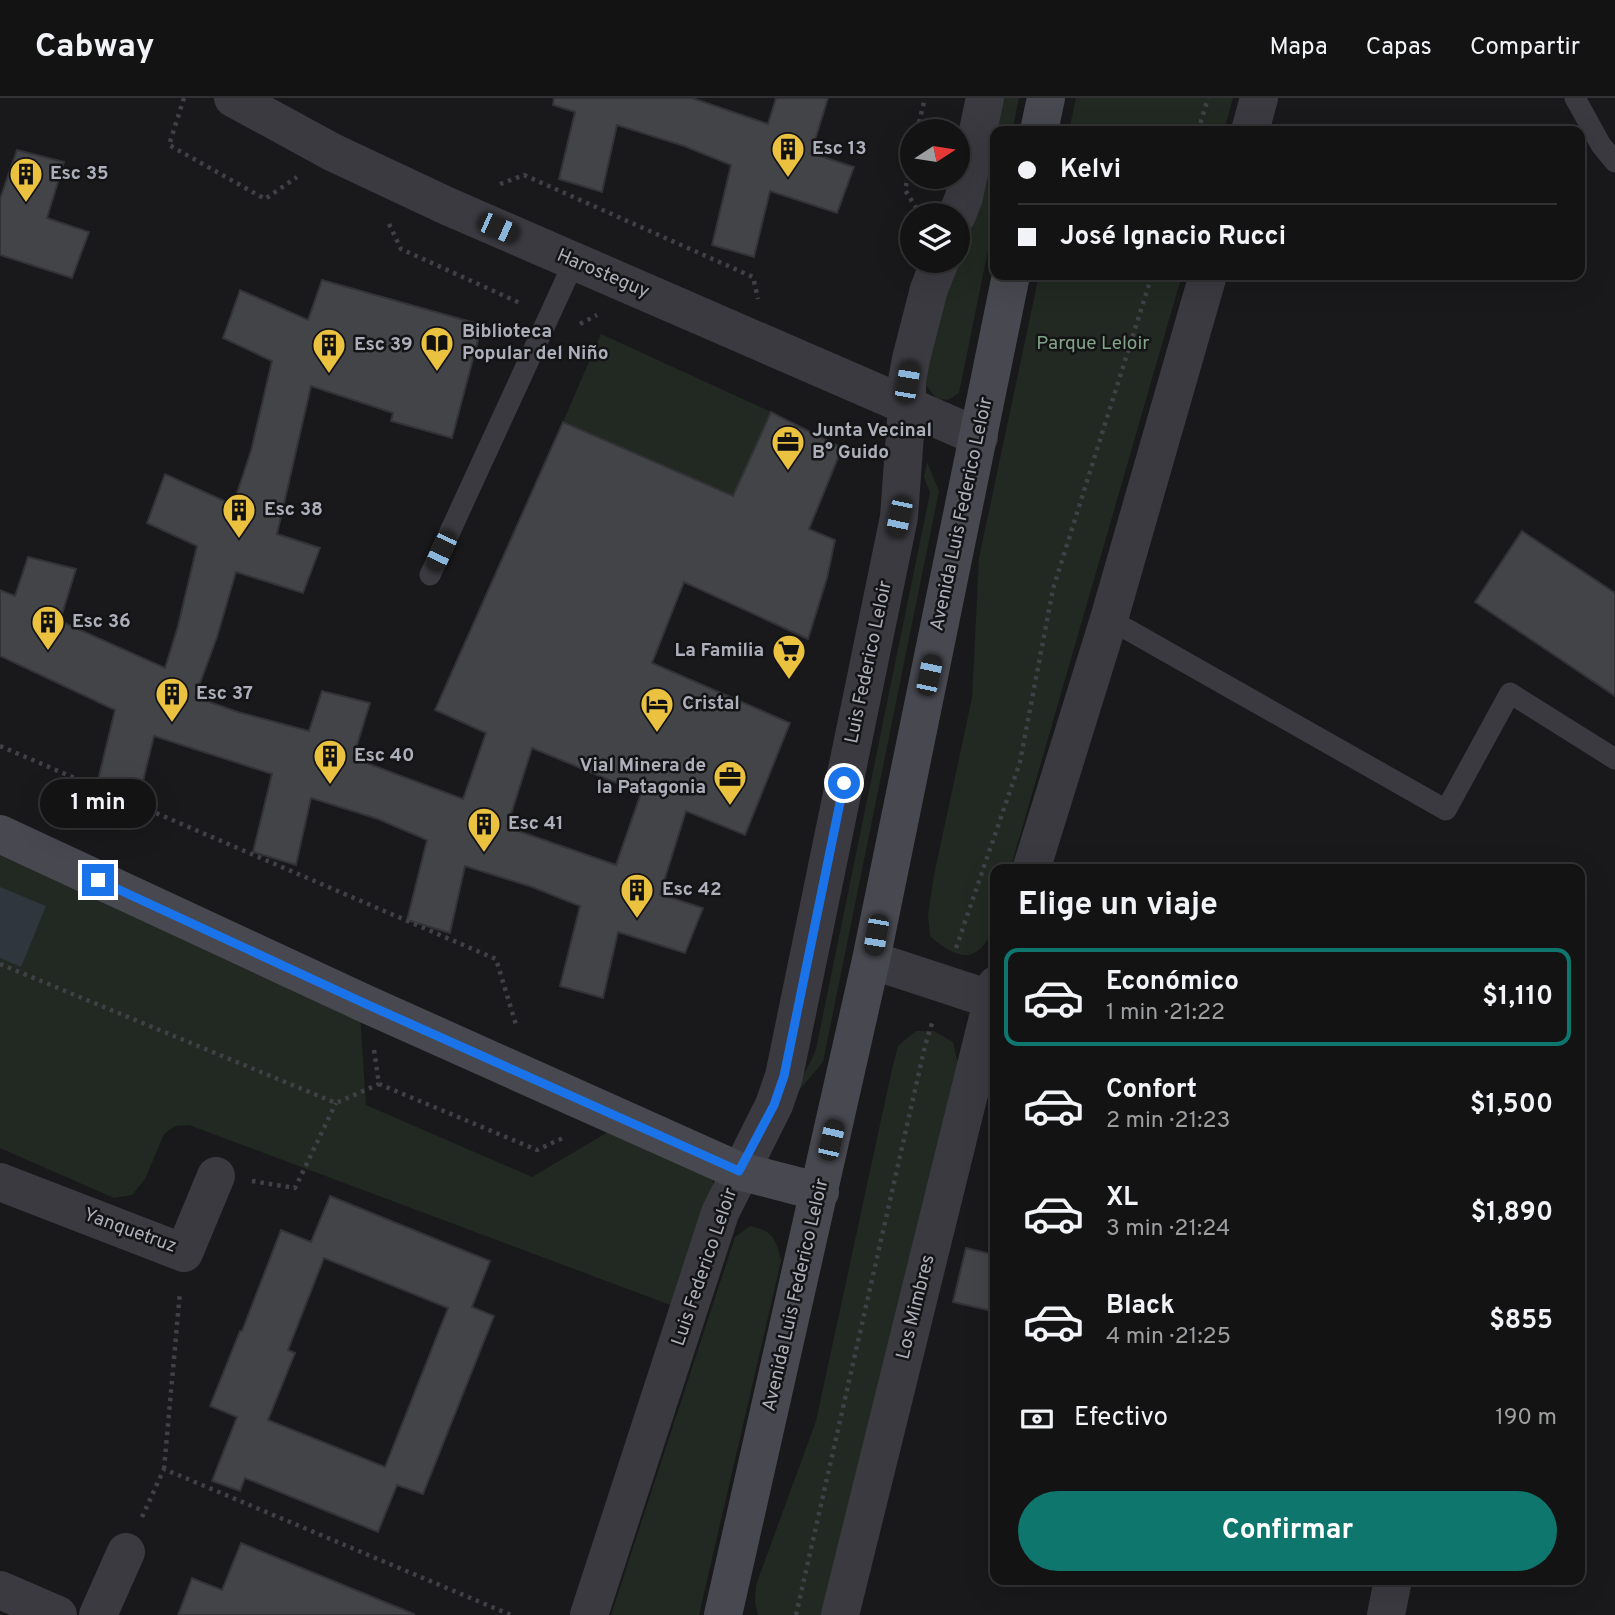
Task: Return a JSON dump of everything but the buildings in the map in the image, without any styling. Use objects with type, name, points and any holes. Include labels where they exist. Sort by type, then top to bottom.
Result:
[{"type":"main road","points":[[1040,126],[1046,98]]},
{"type":"main road","name":"Avenida Luis Federico Leloir","points":[[723,1615],[871,960],[892,846],[1010,280]]},
{"type":"main road","points":[[0,834],[366,1004],[739,1171],[820,1192]]},
{"type":"street","name":"Harosteguy","points":[[233,98],[347,159],[447,206],[979,437]]},
{"type":"street","points":[[962,203],[985,98]]},
{"type":"street","points":[[1251,126],[1259,98]]},
{"type":"street","name":"Luis Federico Leloir","points":[[589,1615],[720,1213],[774,1105],[784,1076],[899,517],[907,382],[935,273]]},
{"type":"street","points":[[1033,864],[1109,619],[1207,280]]},
{"type":"street","points":[[871,960],[944,984],[990,994]]},
{"type":"street","name":"Los Mimbres","points":[[840,1615],[990,1011]]},
{"type":"street","name":"Yanquetruz","points":[[0,1182],[184,1252],[216,1176]]},
{"type":"street","points":[[98,1615],[126,1552]]},
{"type":"street","points":[[1386,1615],[1393,1585]]},
{"type":"street","points":[[0,1590],[58,1615]]},
{"type":"lane","points":[[1576,98],[1601,145],[1615,162]]},
{"type":"lane","points":[[430,575],[574,262]]},
{"type":"lane","points":[[1109,619],[1446,810],[1510,693],[1615,760]]},
{"type":"path","points":[[184,98],[169,145],[265,199],[347,159],[401,249],[549,316],[574,327],[644,291]]},
{"type":"path","points":[[921,119],[925,98]]},
{"type":"path","points":[[1200,126],[1208,98]]},
{"type":"path","points":[[447,206],[524,175],[753,277],[769,347]]},
{"type":"path","points":[[796,1615],[925,1046],[1020,762],[1053,589],[1150,280]]},
{"type":"path","points":[[0,746],[496,959],[533,1079]]},
{"type":"path","points":[[0,964],[336,1103]]},
{"type":"path","points":[[366,1004],[379,1084]]},
{"type":"path","points":[[216,1176],[295,1188],[336,1103],[379,1084],[537,1150],[613,1114]]},
{"type":"path","points":[[126,1552],[164,1469],[184,1252]]},
{"type":"path","points":[[164,1469],[511,1615]]},
{"type":"green space","points":[[1001,98],[1019,98],[1013,126],[995,126]]},
{"type":"green space","points":[[1076,98],[1233,98],[1225,126],[1070,126]]},
{"type":"green space","points":[[990,148],[990,241],[959,393],[948,400],[936,398],[926,385],[924,365],[952,273],[970,273],[970,223],[978,203]]},
{"type":"green space","name":"Parque Leloir","points":[[1038,280],[1181,280],[1012,864],[990,864],[990,935],[978,951],[962,955],[952,952],[930,936],[928,915],[972,698],[979,558]]},
{"type":"green space","points":[[601,334],[771,412],[733,496],[563,422]]},
{"type":"green space","points":[[927,462],[939,491],[823,1062],[796,1094],[816,1049],[930,493],[924,477]]},
{"type":"green space","points":[[0,848],[360,1014],[366,1105],[532,1177],[625,1122],[713,1174],[713,1192],[673,1306],[189,1125],[175,1126],[164,1134],[145,1179],[132,1195],[114,1198],[0,1148]]},
{"type":"green space","points":[[916,1031],[934,1031],[953,1042],[958,1064],[834,1615],[758,1615],[755,1602],[756,1585],[816,1421],[898,1046]]},
{"type":"green space","points":[[750,1226],[773,1238],[781,1261],[699,1615],[611,1615],[735,1237]]},
{"type":"shaded area","points":[[0,887],[46,906],[21,967],[0,958]]},
{"type":"place","name":"Esc 13","points":[[788,179]]},
{"type":"place","name":"Esc 35","points":[[26,204]]},
{"type":"place","name":"Biblioteca Popular del Niño","points":[[437,373]]},
{"type":"place","name":"Esc 39","points":[[329,375]]},
{"type":"place","name":"Junta Vecinal B° Guido","points":[[788,472]]},
{"type":"place","name":"Esc 38","points":[[239,540]]},
{"type":"place","name":"Esc 36","points":[[48,652]]},
{"type":"place","name":"La Familia","points":[[789,681]]},
{"type":"place","name":"Esc 37","points":[[172,724]]},
{"type":"place","name":"Cristal","points":[[657,734]]},
{"type":"place","name":"Esc 40","points":[[330,786]]},
{"type":"place","name":"Vial Minera de la Patagonia","points":[[730,807]]},
{"type":"place","name":"Esc 41","points":[[484,854]]},
{"type":"place","name":"Esc 42","points":[[637,920]]},
{"type":"route","points":[[98,880],[366,1004],[739,1171],[774,1105],[784,1076],[844,783]]}]
